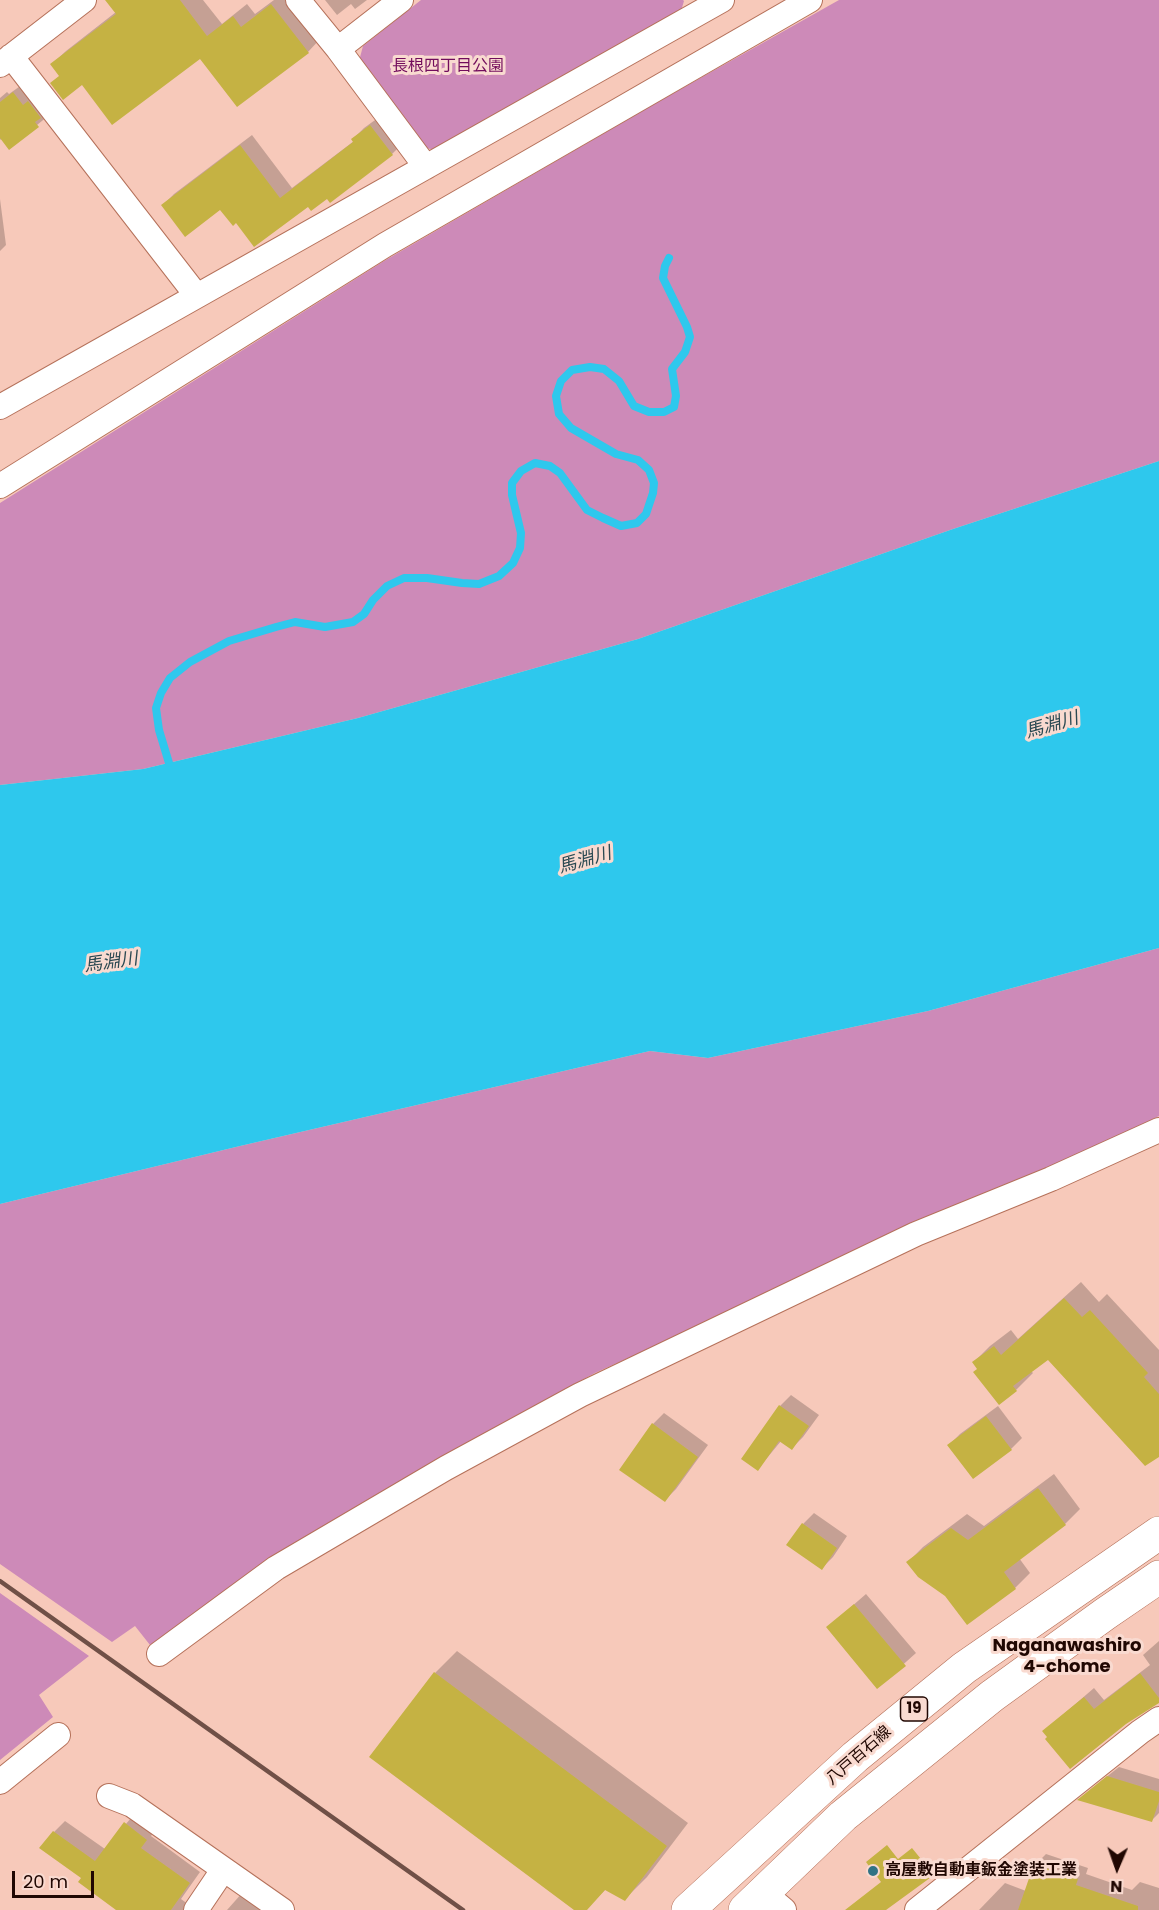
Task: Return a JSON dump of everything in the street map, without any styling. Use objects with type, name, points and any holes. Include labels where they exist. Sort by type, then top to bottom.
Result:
[{"type":"main road","name":"八戸百石線","points":[[688,1910],[855,1757],[964,1668],[1159,1533]]},
{"type":"main road","name":"19","points":[[764,1904],[843,1816],[973,1711],[1159,1577]]},
{"type":"street","points":[[84,0],[6,60],[197,296]]},
{"type":"street","points":[[298,0],[338,49],[426,167]]},
{"type":"street","points":[[338,49],[400,0]]},
{"type":"street","points":[[0,486],[385,245],[810,0]]},
{"type":"street","points":[[0,407],[713,2]]},
{"type":"street","points":[[159,1654],[276,1568],[446,1468],[580,1395],[916,1234],[1051,1179],[1159,1130]]},
{"type":"street","points":[[917,1910],[1153,1731]]},
{"type":"street","points":[[0,1782],[58,1736]]},
{"type":"street","points":[[109,1796],[132,1805],[282,1910]]},
{"type":"street","points":[[196,1910],[223,1870]]},
{"type":"green space","name":"長根四丁目公園","points":[[421,0],[684,1],[681,11],[440,150],[423,148],[359,61],[363,46]]},
{"type":"green space","points":[[839,0],[1159,0],[1159,461],[953,529],[638,639],[358,718],[143,769],[0,785],[0,503],[384,261]]},
{"type":"green space","points":[[1159,948],[1159,1116],[1079,1155],[595,1373],[452,1451],[273,1558],[150,1645],[135,1626],[112,1642],[0,1564],[0,1204],[650,1051],[708,1058],[928,1011]]},
{"type":"green space","points":[[0,1593],[89,1656],[39,1695],[53,1717],[0,1760]]},
{"type":"water","name":"馬淵川","points":[[1159,461],[1159,948],[928,1011],[708,1058],[650,1051],[0,1204],[0,785],[143,769],[358,718],[638,639],[953,529]]},
{"type":"building","points":[[105,0],[180,0],[207,36],[233,16],[241,27],[271,4],[309,53],[237,107],[200,59],[112,125],[82,85],[63,100],[50,83],[59,76],[50,64],[116,14]]},
{"type":"building","points":[[13,92],[23,105],[28,101],[41,118],[35,122],[39,127],[9,150],[0,138],[0,102]]},
{"type":"building","points":[[370,125],[393,155],[330,203],[327,199],[311,211],[308,207],[254,247],[236,223],[233,226],[220,210],[185,237],[161,205],[240,145],[280,198],[353,142],[351,139]]},
{"type":"building","points":[[1064,1298],[1082,1317],[1090,1310],[1148,1373],[1144,1377],[1159,1394],[1159,1457],[1145,1466],[1048,1360],[1013,1386],[1017,1391],[999,1405],[973,1372],[977,1369],[972,1362],[994,1346],[1001,1355]]},
{"type":"building","points":[[779,1405],[809,1426],[792,1450],[779,1441],[758,1471],[741,1459]]},
{"type":"building","points":[[986,1416],[1012,1450],[973,1479],[947,1445]]},
{"type":"building","points":[[652,1423],[698,1457],[665,1502],[619,1470]]},
{"type":"building","points":[[1038,1488],[1066,1525],[1004,1572],[1016,1589],[967,1625],[945,1596],[918,1577],[906,1562],[951,1528],[968,1540]]},
{"type":"building","points":[[802,1523],[837,1548],[822,1570],[786,1545]]},
{"type":"building","points":[[854,1604],[906,1666],[877,1689],[826,1627]]},
{"type":"building","points":[[434,1672],[667,1846],[625,1901],[605,1890],[587,1910],[574,1910],[369,1757]]},
{"type":"building","points":[[1140,1673],[1159,1698],[1159,1703],[1126,1724],[1070,1769],[1045,1739],[1047,1737],[1042,1731],[1084,1697],[1094,1709]]},
{"type":"building","points":[[1107,1776],[1159,1792],[1159,1801],[1152,1822],[1077,1800]]},
{"type":"building","points":[[124,1822],[147,1840],[141,1848],[190,1883],[171,1910],[116,1910],[78,1882],[81,1878],[39,1848],[53,1831],[95,1861]]},
{"type":"building","points":[[887,1845],[898,1859],[912,1848],[934,1875],[886,1910],[845,1910],[881,1882],[866,1862]]},
{"type":"building","points":[[1034,1864],[1078,1879],[1076,1885],[1138,1906],[1138,1910],[1018,1910]]},
{"type":"waterway","points":[[169,763],[159,730],[156,708],[161,693],[170,678],[190,662],[229,641],[295,622],[325,627],[353,622],[364,614],[373,600],[387,586],[404,578],[427,578],[479,584],[499,576],[513,563],[520,548],[521,533],[512,495],[512,483],[521,471],[535,463],[550,466],[560,473],[587,510],[603,518],[621,526],[637,523],[646,514],[654,483],[649,470],[638,460],[616,454],[571,428],[559,414],[556,396],[561,381],[572,370],[590,367],[604,369],[619,381],[634,406],[649,412],[664,412],[674,407],[676,396],[672,369],[685,352],[690,337],[663,278],[669,258]]},
{"type":"railway","points":[[0,1581],[463,1910]]},
{"type":"place","name":"高屋敷自動車鈑金塗装工業","points":[[873,1871]]},
{"type":"district","name":"Naganawashiro 4-chome","points":[[1067,1656]]}]
